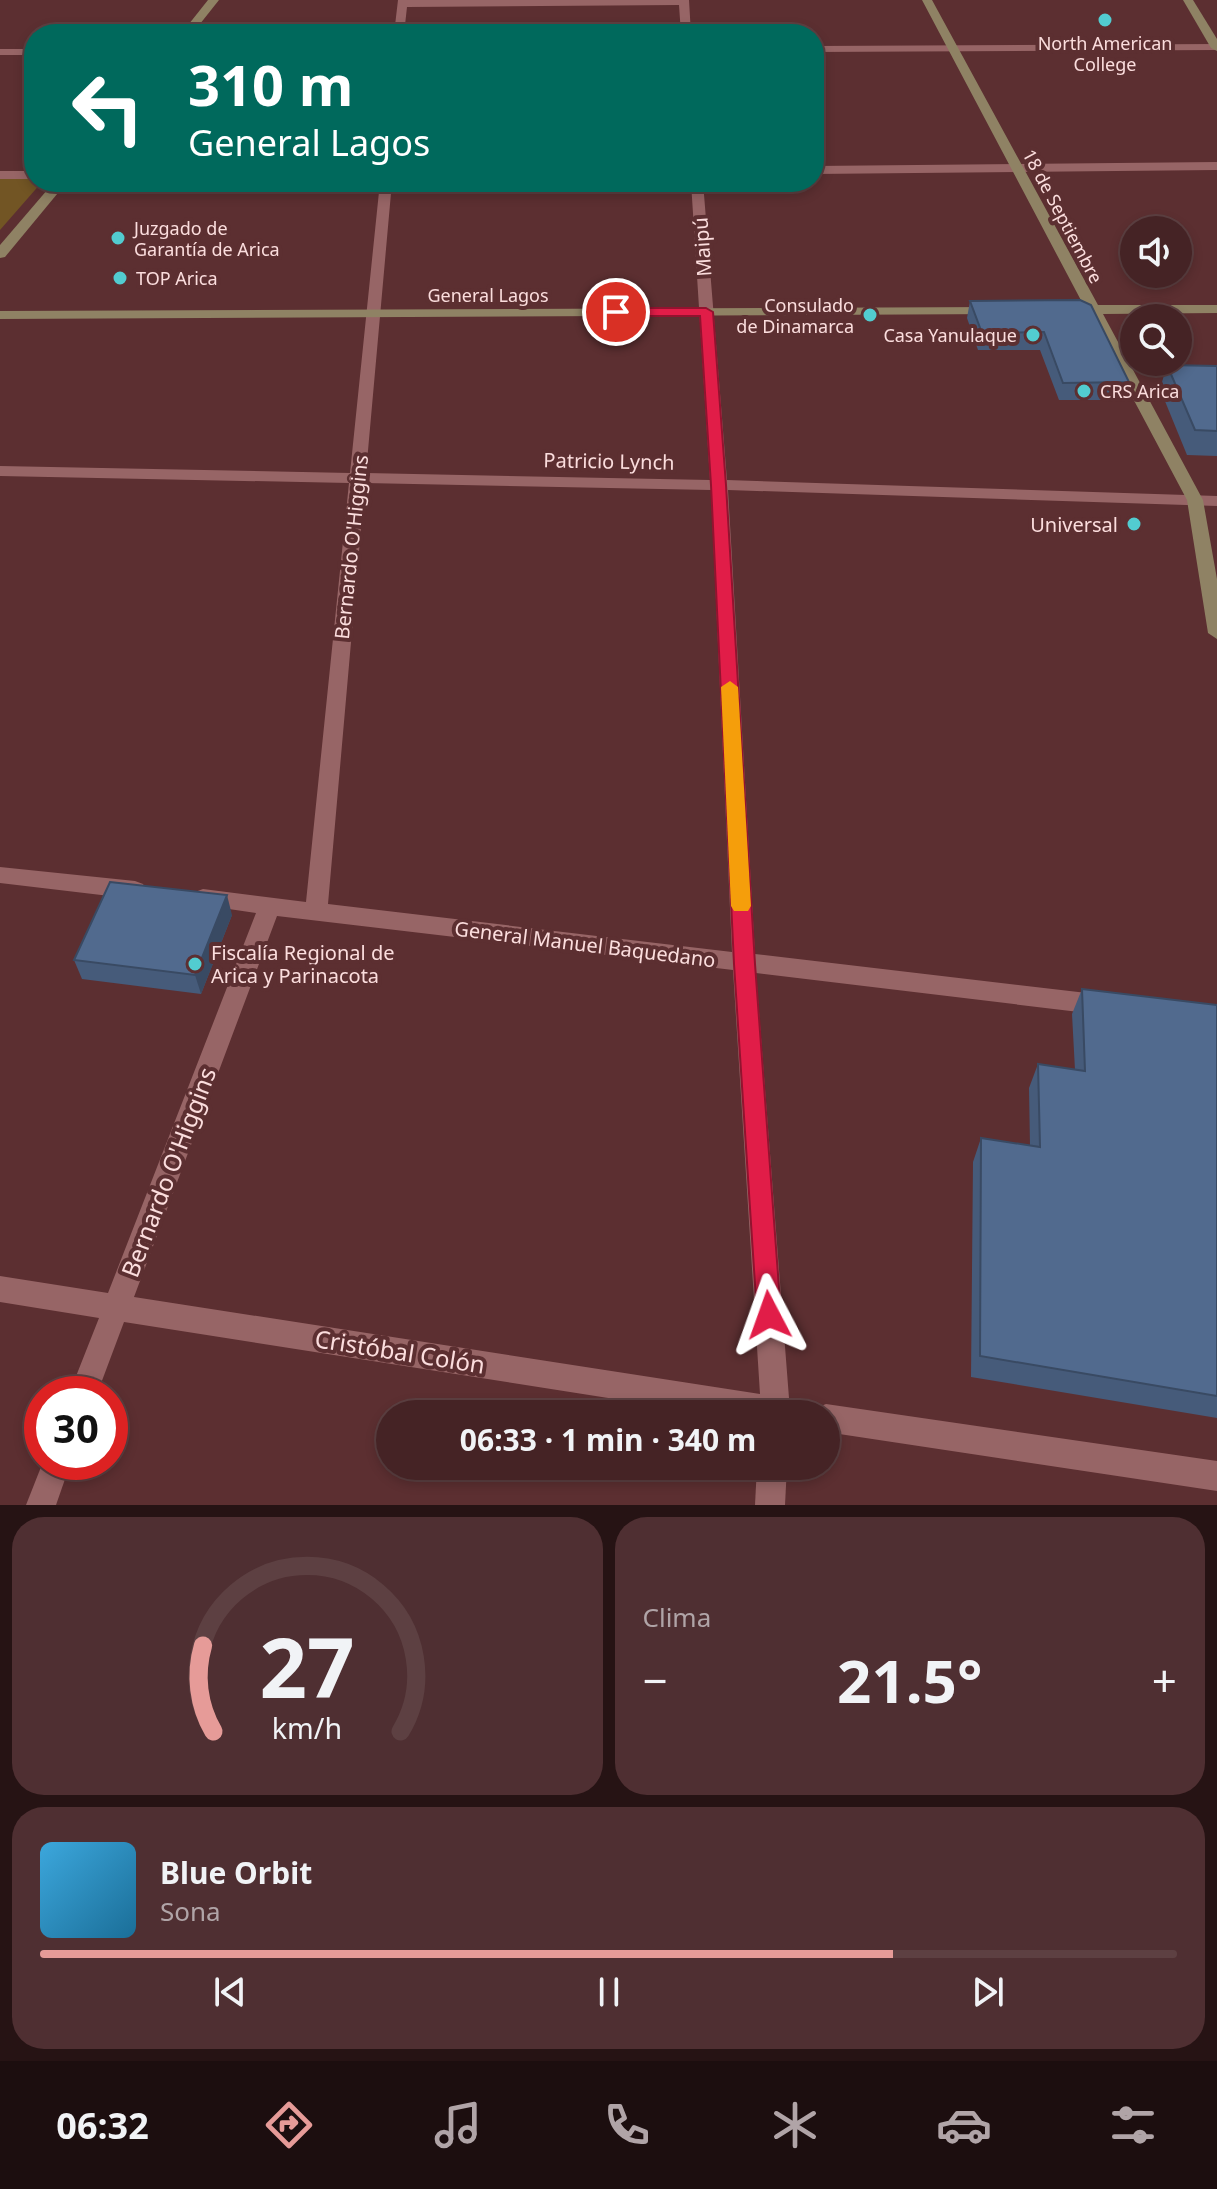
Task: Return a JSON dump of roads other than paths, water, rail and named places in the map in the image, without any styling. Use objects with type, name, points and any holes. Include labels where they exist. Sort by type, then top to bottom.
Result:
[{"type":"street","points":[[194,24],[214,0]]},
{"type":"street","name":"18 de Septiembre","points":[[927,0],[1195,500],[1217,633]]},
{"type":"street","points":[[1188,0],[1217,47]]},
{"type":"street","points":[[400,24],[402,2],[684,1],[685,24]]},
{"type":"street","points":[[824,49],[1217,47]]},
{"type":"street","points":[[0,52],[24,52]]},
{"type":"street","points":[[824,170],[1217,166]]},
{"type":"street","points":[[0,175],[24,175]]},
{"type":"street","points":[[0,254],[53,192]]},
{"type":"street","name":"Bernardo O'Higgins","points":[[316,911],[385,192]]},
{"type":"street","name":"Maipú","points":[[698,192],[719,485],[744,964],[783,1400]]},
{"type":"street","points":[[1047,310],[1217,309]]},
{"type":"street","name":"General Lagos","points":[[0,315],[1016,310]]},
{"type":"street","name":"Patricio Lynch","points":[[0,471],[719,485],[1217,501]]},
{"type":"street","name":"General Manuel Baquedano","points":[[0,875],[1122,1007]]},
{"type":"street","name":"Bernardo O'Higgins","points":[[90,1376],[270,906]]},
{"type":"street","name":"Cristóbal Colón","points":[[0,1289],[702,1400]]},
{"type":"street","points":[[840,1420],[1217,1476]]},
{"type":"street","points":[[41,1505],[50,1480]]},
{"type":"street","points":[[770,1505],[771,1480]]},
{"type":"place","name":"North American College","points":[[1105,20]]},
{"type":"place","name":"Juzgado de Garantía de Arica","points":[[118,238]]},
{"type":"place","name":"TOP Arica","points":[[120,278]]},
{"type":"place","name":"Consulado de Dinamarca","points":[[870,315]]},
{"type":"place","name":"Casa Yanulaque","points":[[1033,335]]},
{"type":"place","name":"CRS Arica","points":[[1084,391]]},
{"type":"place","name":"Universal","points":[[1134,524]]},
{"type":"place","name":"Fiscalía Regional de Arica y Parinacota","points":[[195,964]]}]
